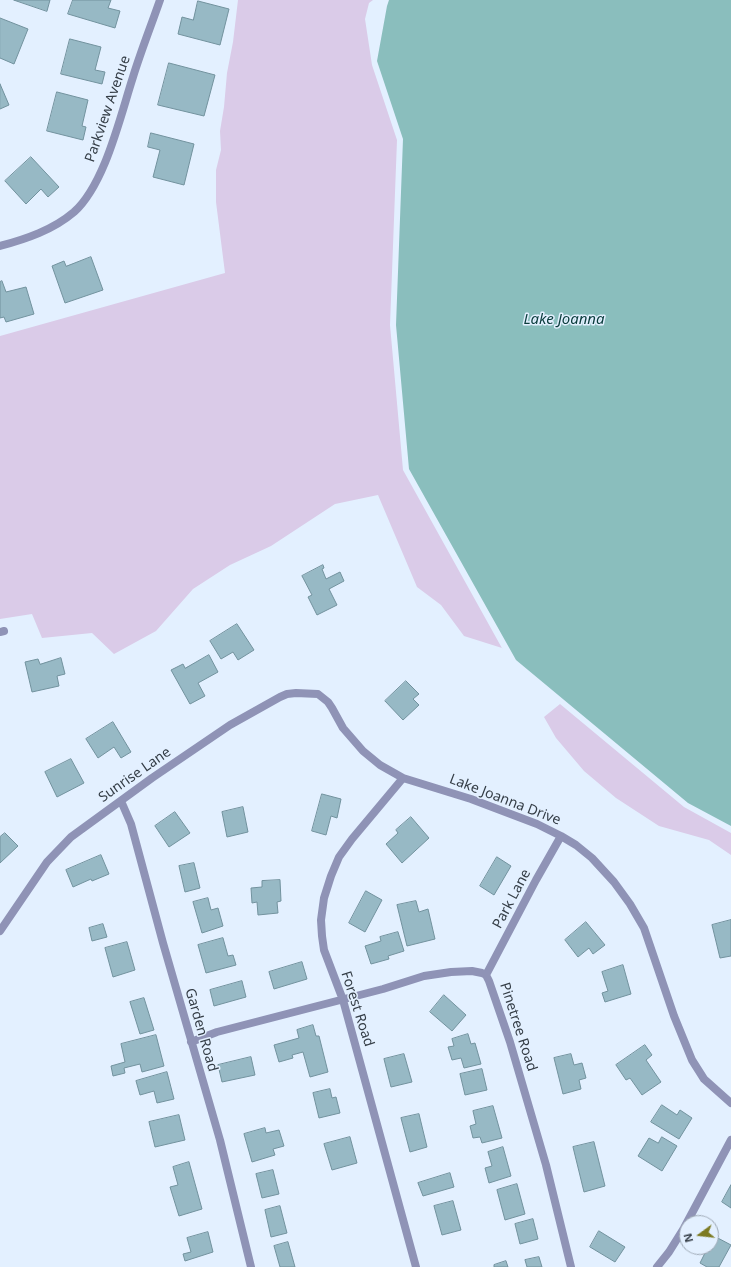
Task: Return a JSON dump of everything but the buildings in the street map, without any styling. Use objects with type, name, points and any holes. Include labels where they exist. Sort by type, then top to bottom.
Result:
[{"type":"street","name":"Parkview Avenue","points":[[0,246],[38,234],[60,223],[84,202],[96,182],[107,158],[160,0]]},
{"type":"street","name":"Sunrise Lane","points":[[0,931],[48,862],[71,837],[152,778],[230,725],[280,697],[296,692],[314,693],[321,696]]},
{"type":"street","name":"Lake Joanna Drive","points":[[321,696],[328,702],[343,728],[363,751],[380,765],[403,778],[478,802],[537,824],[576,845],[592,858],[614,882],[630,904],[644,928],[674,1016],[692,1060],[704,1079],[731,1103]]},
{"type":"street","name":"Forest Road","points":[[403,778],[352,839],[339,857],[324,898],[322,936],[324,950],[342,1000],[416,1267]]},
{"type":"street","name":"Garden Road","points":[[121,801],[131,824],[191,1042],[220,1140],[251,1267]]},
{"type":"street","name":"Park Lane","points":[[486,975],[561,836]]},
{"type":"street","name":"Pinetree Road","points":[[191,1042],[217,1032],[342,1000],[424,976],[472,971],[486,975],[510,1042],[546,1165],[572,1267]]},
{"type":"street","points":[[657,1267],[670,1252],[684,1228],[731,1140]]},
{"type":"shaded area","points":[[238,0],[373,0],[369,3],[365,19],[372,65],[397,140],[390,325],[403,470],[502,648],[464,636],[441,605],[417,587],[378,495],[335,504],[271,546],[230,565],[193,589],[156,631],[114,654],[92,633],[42,638],[32,614],[0,619],[0,336],[225,273],[216,202],[216,170],[221,150],[220,131]]},
{"type":"shaded area","points":[[560,704],[684,807],[731,833],[731,855],[709,840],[659,826],[616,798],[584,771],[556,738],[544,717]]},
{"type":"water","name":"Lake Joanna","points":[[389,0],[731,0],[731,826],[688,803],[516,660],[409,469],[396,325],[403,139],[377,61]]}]
